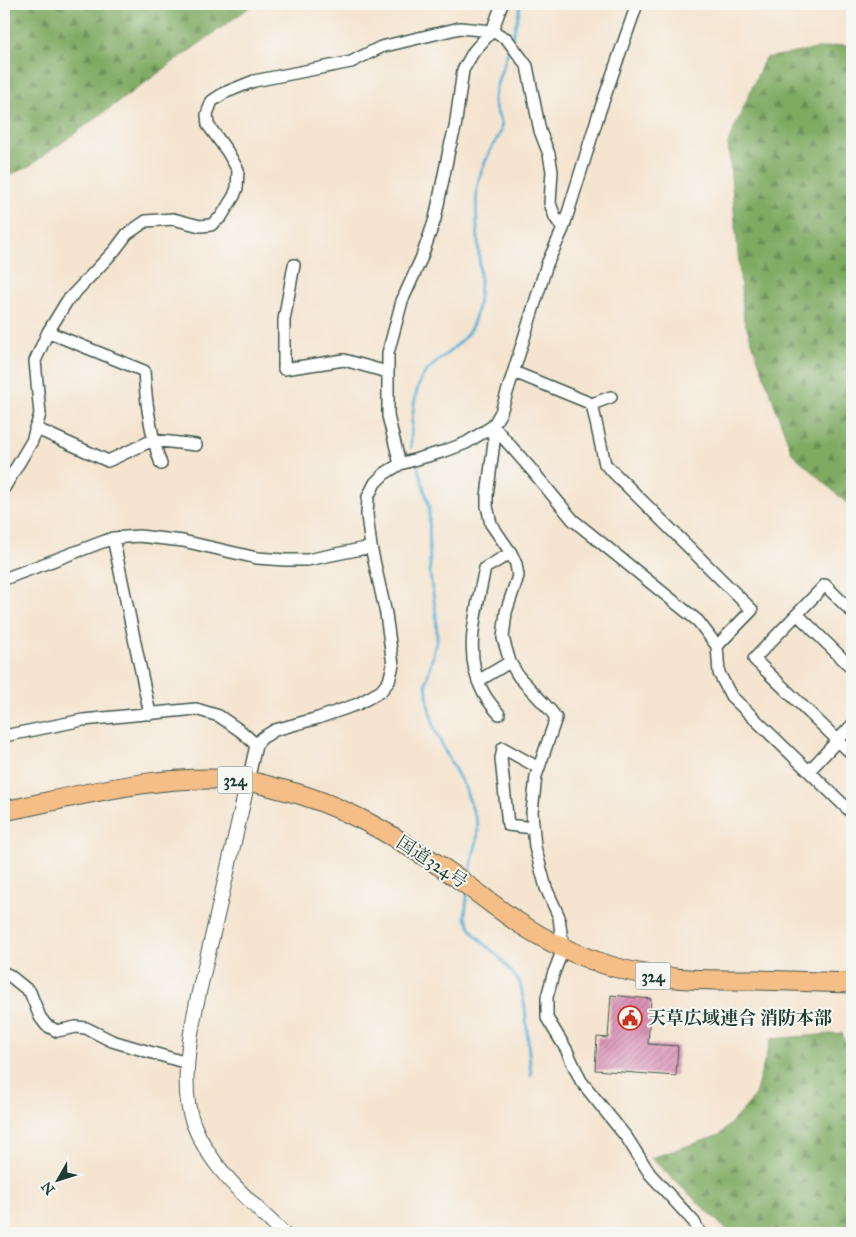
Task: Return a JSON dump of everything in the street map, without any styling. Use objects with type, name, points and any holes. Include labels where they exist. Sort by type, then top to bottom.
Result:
[{"type":"highway","name":"国道324号","points":[[4,811],[130,785],[213,779],[248,781],[290,791],[333,806],[375,825],[447,870],[515,920],[564,949],[613,967],[648,976],[680,980],[852,983]]},
{"type":"street","points":[[400,464],[388,416],[388,352],[402,301],[421,259],[435,219],[449,150],[456,128],[463,70],[474,51],[492,31],[502,4]]},
{"type":"street","points":[[283,1233],[221,1170],[204,1147],[192,1121],[187,1098],[187,1062],[194,1020],[256,745],[262,738],[275,730],[358,704],[381,691],[389,681],[393,665],[386,614],[371,547],[367,515],[368,497],[384,474],[400,464],[466,443],[492,426],[501,412],[548,264],[563,229],[598,116],[638,4]]},
{"type":"street","points":[[4,488],[32,441],[40,414],[35,360],[48,332],[66,301],[128,234],[146,221],[173,219],[200,226],[211,225],[221,217],[237,188],[238,170],[208,125],[207,114],[212,101],[224,93],[254,81],[351,62],[381,47],[460,28],[492,31],[507,39],[527,66],[540,131],[549,154],[552,171],[550,203],[555,217],[563,229]]},
{"type":"street","points":[[294,265],[284,320],[284,369],[344,360],[387,372]]},
{"type":"street","points":[[48,332],[144,371],[146,406],[153,440],[161,464]]},
{"type":"street","points":[[514,372],[592,404],[612,398]]},
{"type":"street","points":[[592,404],[605,464],[752,610],[716,646]]},
{"type":"street","points":[[492,426],[494,442],[487,506],[491,524],[511,553],[516,564],[518,576],[506,612],[503,638],[510,662],[519,676],[556,718],[536,776],[532,812],[535,847],[546,888],[559,917],[564,949],[552,975],[547,997],[547,1018],[566,1049],[581,1081],[627,1138],[650,1174],[694,1222],[700,1233]]},
{"type":"street","points":[[492,426],[573,520],[698,621],[716,646],[719,673],[731,696],[852,813]]},
{"type":"street","points":[[35,428],[108,461],[153,440],[196,445]]},
{"type":"street","points":[[4,579],[113,538],[139,536],[183,541],[257,558],[285,560],[307,560],[371,547]]},
{"type":"street","points":[[113,538],[150,714]]},
{"type":"street","points":[[498,714],[478,681],[472,654],[473,632],[485,568],[511,553]]},
{"type":"street","points":[[852,612],[825,585],[754,659],[852,754]]},
{"type":"street","points":[[797,614],[852,668]]},
{"type":"street","points":[[478,681],[510,662]]},
{"type":"street","points":[[4,736],[83,720],[196,709],[219,716],[256,745]]},
{"type":"street","points":[[808,771],[852,725]]},
{"type":"street","points":[[533,828],[508,825],[501,759],[503,748],[539,768]]},
{"type":"street","points":[[4,973],[30,992],[43,1021],[46,1025],[57,1031],[76,1027],[86,1028],[112,1041],[187,1062]]},
{"type":"green space","points":[[4,4],[254,4],[28,167],[4,177]]},
{"type":"green space","points":[[841,45],[852,46],[852,508],[792,453],[744,320],[728,143],[765,58]]},
{"type":"green space","points":[[842,1033],[852,1061],[852,1233],[730,1233],[651,1158],[720,1135],[754,1098],[771,1039]]},
{"type":"building","name":"天草広域連合 消防本部","points":[[611,995],[651,999],[648,1044],[678,1046],[676,1076],[595,1070],[597,1037],[608,1038]]},
{"type":"waterway","points":[[512,39],[521,4]]},
{"type":"waterway","points":[[411,447],[415,398],[421,380],[432,366],[461,342],[472,327],[475,318],[480,287],[477,189],[485,162],[501,130],[501,122],[494,98],[509,47]]},
{"type":"waterway","points":[[418,467],[429,506],[430,574],[436,614],[437,639],[426,683],[428,704],[435,730],[465,788],[478,825],[477,840],[468,878]]},
{"type":"waterway","points":[[467,894],[465,917],[474,934],[501,959],[520,983],[525,1007],[531,1075]]},
{"type":"place","name":"天草広域連合 消防本部","points":[[630,1018]]}]
